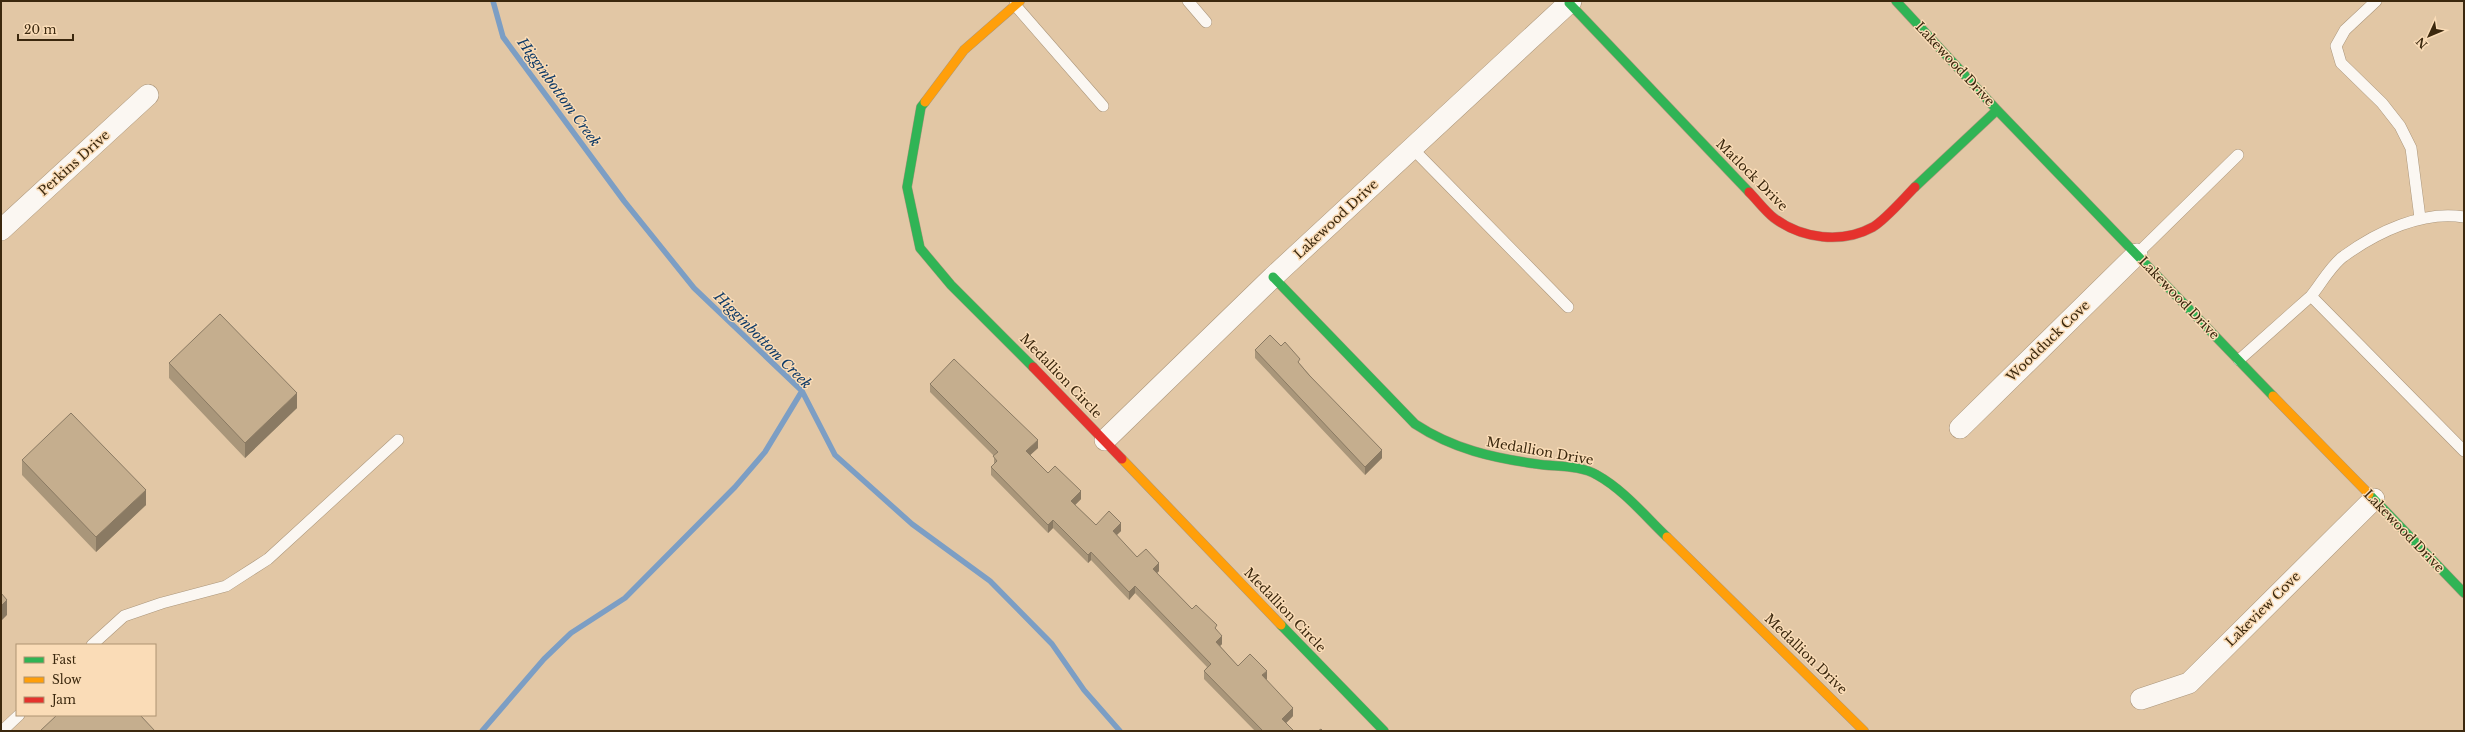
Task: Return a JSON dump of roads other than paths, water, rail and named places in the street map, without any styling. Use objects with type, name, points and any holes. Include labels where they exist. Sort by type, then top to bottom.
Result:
[{"type":"street","name":"Lakewood Drive","points":[[1896,1],[1997,110],[2464,593]]},
{"type":"street","name":"Lakewood Drive","points":[[1105,440],[1273,277],[1570,2]]},
{"type":"street","name":"Matlock Drive","points":[[1570,2],[1774,218],[1794,230],[1819,238],[1831,239],[1852,235],[1873,227],[1997,110]]},
{"type":"street","name":"Medallion Circle","points":[[1018,3],[964,50],[921,107],[907,187],[920,248],[951,285],[1105,440],[1384,731]]},
{"type":"street","name":"Perkins Drive","points":[[1,230],[148,96]]},
{"type":"street","name":"Woodduck Cove","points":[[1960,428],[2137,254]]},
{"type":"street","name":"Medallion Drive","points":[[1273,277],[1415,424],[1429,435],[1449,445],[1502,459],[1584,470],[1596,474],[1617,488],[1864,731]]},
{"type":"street","name":"Lakeview Cove","points":[[2141,699],[2189,683],[2374,499]]},
{"type":"lane","points":[[1188,1],[1206,22]]},
{"type":"lane","points":[[2376,1],[2345,30],[2336,46],[2341,63],[2382,103],[2400,126],[2411,148],[2420,218]]},
{"type":"lane","points":[[1018,3],[1103,106]]},
{"type":"lane","points":[[1412,148],[1568,307]]},
{"type":"lane","points":[[2137,254],[2238,155]]},
{"type":"lane","points":[[2239,360],[2311,296],[2343,256],[2379,235],[2420,218],[2464,217]]},
{"type":"lane","points":[[2311,296],[2464,450]]},
{"type":"lane","points":[[93,644],[124,616],[226,586],[268,559],[398,440]]},
{"type":"lane","points":[[2,731],[18,716]]},
{"type":"waterway","name":"Higginbottom Creek","points":[[493,1],[503,37],[624,201],[694,288],[802,391],[835,455],[912,524],[990,581],[1052,644],[1084,690],[1120,731]]},
{"type":"waterway","points":[[482,731],[544,659],[571,633],[625,598],[735,487],[765,452],[802,391]]}]
